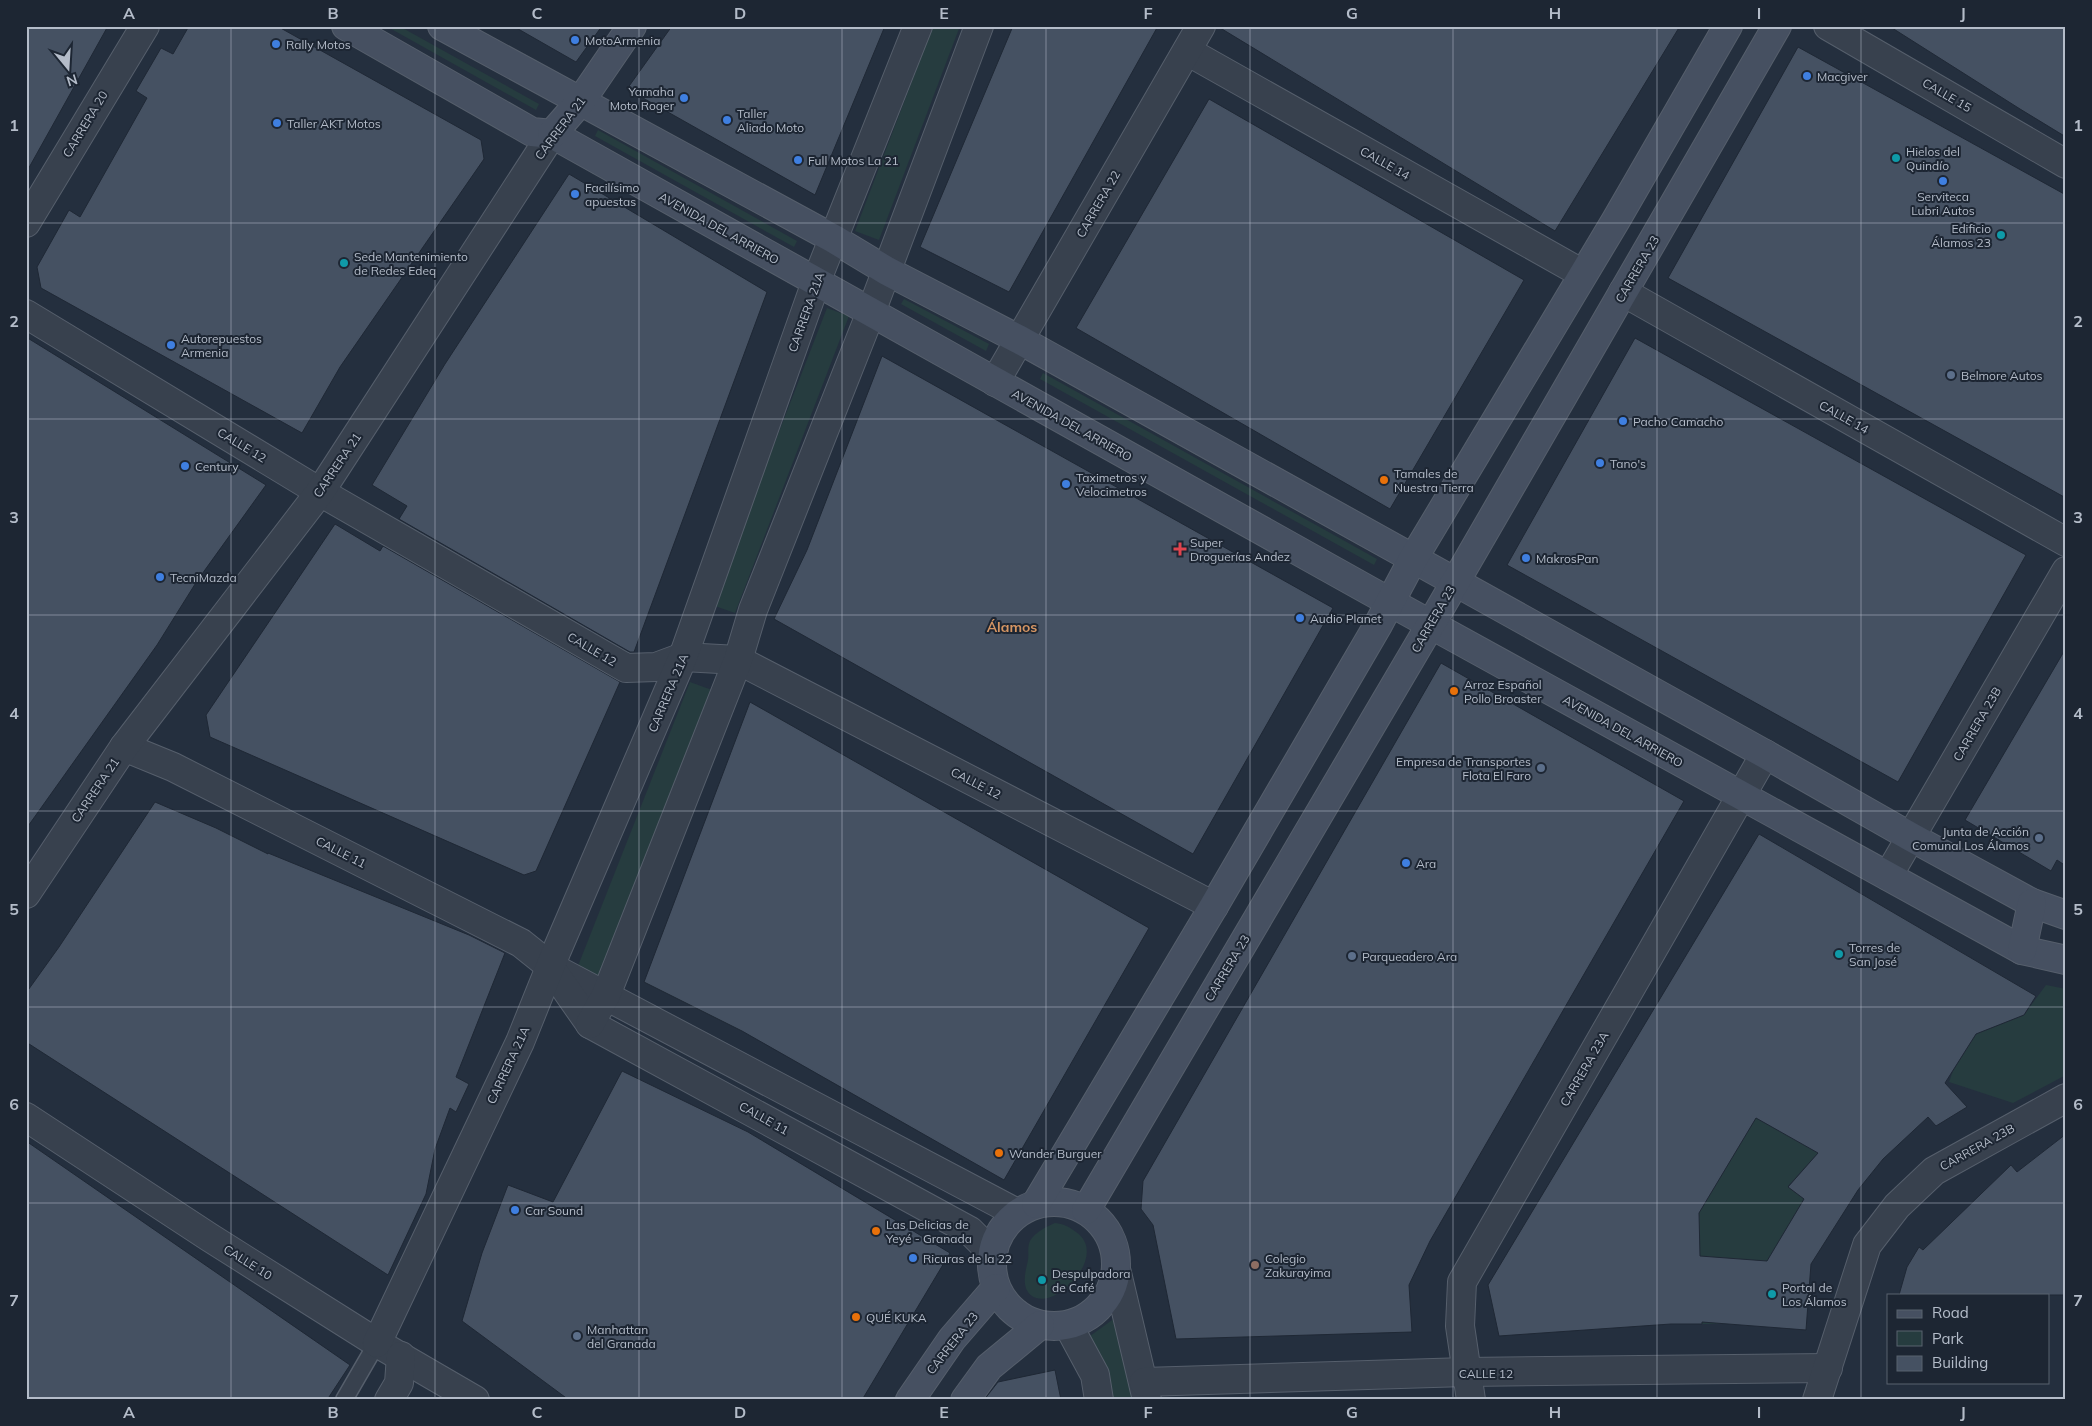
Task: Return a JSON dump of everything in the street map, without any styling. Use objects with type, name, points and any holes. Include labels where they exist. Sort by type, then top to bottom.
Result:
[{"type":"street","name":"CARRERA 20","points":[[26,222],[145,26]]},
{"type":"street","name":"AVENIDA DEL ARRIERO","points":[[346,26],[532,132],[552,134],[1740,797],[2022,950],[2066,960]]},
{"type":"street","points":[[442,26],[834,239],[887,271],[1020,340],[1911,837],[2032,903],[2066,915]]},
{"type":"street","name":"CARRERA 21","points":[[26,894],[124,747],[320,492],[552,134],[580,102],[632,26]]},
{"type":"street","name":"CARRERA 21A","points":[[377,1343],[520,1042],[683,657],[816,282],[918,26]]},
{"type":"street","points":[[590,1024],[606,995],[738,660],[753,610],[887,271],[979,26]]},
{"type":"street","name":"CARRERA 22","points":[[995,382],[1201,26]]},
{"type":"street","points":[[1117,1273],[1111,1292],[1098,1308],[1082,1320],[1068,1325],[1040,1325],[1022,1318],[1008,1306],[996,1288],[992,1273],[993,1254],[999,1235],[1026,1208],[1214,906],[1413,559],[1584,274],[1728,26]]},
{"type":"street","name":"CARRERA 23","points":[[1086,1210],[1431,624],[1454,581],[1777,26]]},
{"type":"street","name":"CALLE 15","points":[[1828,26],[2066,164]]},
{"type":"street","name":"CALLE 14","points":[[1187,51],[1584,274]]},
{"type":"street","name":"CALLE 14","points":[[1623,292],[2066,542]]},
{"type":"street","name":"CALLE 12","points":[[26,314],[320,492],[626,668],[656,667],[683,657],[738,660],[1214,906]]},
{"type":"street","name":"CARRERA 23B","points":[[1888,876],[2066,571]]},
{"type":"street","name":"CALLE 11","points":[[124,747],[173,767],[521,943],[551,967],[1026,1208]]},
{"type":"street","name":"CARRERA 23A","points":[[1471,1400],[1460,1326],[1462,1282],[1765,754]]},
{"type":"street","points":[[2022,950],[2032,903]]},
{"type":"street","name":"CALLE 11","points":[[551,967],[590,1024],[970,1231],[993,1254]]},
{"type":"street","name":"CARRERA 23B","points":[[1817,1400],[1867,1245],[1897,1206],[1934,1171],[2066,1098]]},
{"type":"street","name":"CALLE 10","points":[[26,1117],[209,1237],[377,1343],[475,1400]]},
{"type":"street","points":[[1026,1208],[1053,1201],[1071,1204],[1086,1210],[1106,1228],[1117,1253],[1117,1273],[1146,1391]]},
{"type":"street","name":"CARRERA 23","points":[[910,1400],[952,1339],[996,1288]]},
{"type":"street","points":[[965,1400],[989,1367],[1040,1325]]},
{"type":"street","points":[[1068,1325],[1095,1376],[1099,1400]]},
{"type":"street","points":[[389,1400],[399,1382],[401,1356]]},
{"type":"street","name":"CALLE 12","points":[[1146,1391],[1466,1372],[1828,1368]]},
{"type":"lane","points":[[344,1400],[377,1343]]},
{"type":"green space","points":[[386,26],[399,26],[539,104],[536,110]]},
{"type":"green space","points":[[933,26],[960,26],[879,240],[855,231]]},
{"type":"green space","points":[[598,130],[797,241],[794,247],[595,136]]},
{"type":"green space","points":[[904,299],[989,344],[986,351],[901,304]]},
{"type":"green space","points":[[827,308],[849,316],[735,613],[712,605]]},
{"type":"green space","points":[[1043,373],[1377,559],[1374,565],[1040,379]]},
{"type":"green space","points":[[690,682],[712,690],[597,980],[576,971]]},
{"type":"green space","points":[[2046,985],[2066,989],[2066,1075],[2013,1103],[1949,1082],[1953,1071],[1976,1034],[2024,1015]]},
{"type":"green space","points":[[1756,1118],[1794,1139],[1840,1129],[1788,1186],[1804,1199],[1767,1261],[1738,1259],[1732,1324],[1702,1324],[1699,1231],[1688,1231]]},
{"type":"green space","points":[[1055,1223],[1066,1226],[1076,1232],[1085,1242],[1087,1254],[1083,1267],[1065,1289],[1053,1296],[1042,1299],[1028,1293],[1025,1284],[1029,1246],[1030,1241],[1035,1235]]},
{"type":"green space","points":[[1115,1318],[1137,1400],[1113,1400],[1107,1372],[1090,1336]]},
{"type":"building","points":[[26,26],[108,26],[26,173]]},
{"type":"building","points":[[189,26],[277,26],[481,140],[484,159],[340,367],[302,433],[41,288],[37,267],[69,210],[80,217],[147,98],[136,91],[161,48],[173,54]]},
{"type":"building","points":[[513,26],[602,26],[576,62]]},
{"type":"building","points":[[672,26],[885,26],[815,195],[627,89]]},
{"type":"building","points":[[1013,26],[1158,26],[1009,292],[920,247]]},
{"type":"building","points":[[1217,26],[1680,26],[1555,231]]},
{"type":"building","points":[[1889,26],[2066,26],[2066,137],[2020,109]]},
{"type":"building","points":[[1798,47],[2066,195],[2066,498],[1668,278]]},
{"type":"building","points":[[1209,99],[1524,280],[1390,509],[1076,328]]},
{"type":"building","points":[[569,174],[767,292],[634,652],[630,652],[399,519],[407,506],[372,485],[445,364]]},
{"type":"building","points":[[26,337],[266,485],[197,581],[157,645],[26,829]]},
{"type":"building","points":[[1635,338],[2026,555],[1898,782],[1507,565]]},
{"type":"building","points":[[882,356],[1333,608],[1193,854],[774,619],[807,550]]},
{"type":"building","points":[[335,524],[380,551],[383,546],[620,682],[536,871],[524,875],[210,737],[206,715]]},
{"type":"building","points":[[2066,648],[2066,866],[2057,860],[2051,871],[1965,820]]},
{"type":"building","points":[[1441,663],[1684,801],[1430,1241],[1409,1285],[1412,1332],[1176,1339],[1153,1225],[1141,1209],[1143,1181]]},
{"type":"building","points":[[750,702],[1149,928],[1004,1180],[742,1031],[644,982]]},
{"type":"building","points":[[155,802],[216,828],[268,854],[469,935],[505,953],[456,1077],[469,1084],[456,1112],[450,1108],[435,1149],[426,1194],[388,1275],[26,1042],[26,993],[59,947]]},
{"type":"building","points":[[1759,834],[2036,996],[2024,1015],[1976,1034],[1945,1083],[1967,1107],[1936,1126],[1928,1117],[1883,1159],[1858,1190],[1811,1264],[1806,1330],[1702,1322],[1702,1324],[1671,1324],[1499,1336],[1488,1285]],"holes":[[[1756,1118],[1818,1153],[1788,1187],[1804,1199],[1767,1261],[1700,1256],[1699,1213]]]},
{"type":"building","points":[[622,1071],[748,1132],[950,1253],[862,1400],[569,1400],[462,1321],[482,1253],[508,1185],[553,1202]]},
{"type":"building","points":[[2066,1134],[2066,1295],[1899,1294],[1907,1267],[1919,1247],[1923,1250],[2011,1165],[2017,1172]]},
{"type":"building","points":[[26,1141],[350,1365],[327,1400],[26,1400]]},
{"type":"building","points":[[1055,1370],[1061,1400],[984,1400],[998,1382]]},
{"type":"place","name":"MotoArmenia","points":[[575,40]]},
{"type":"place","name":"Rally Motos","points":[[276,44]]},
{"type":"place","name":"Macgiver","points":[[1807,76]]},
{"type":"place","name":"Yamaha Moto Roger","points":[[684,98]]},
{"type":"place","name":"Taller Aliado Moto","points":[[727,120]]},
{"type":"place","name":"Taller AKT Motos","points":[[277,123]]},
{"type":"place","name":"Hielos del Quindío","points":[[1896,158]]},
{"type":"place","name":"Full Motos La 21","points":[[798,160]]},
{"type":"place","name":"Serviteca Lubri Autos","points":[[1943,181]]},
{"type":"place","name":"Facilísimo apuestas","points":[[575,194]]},
{"type":"place","name":"Edificio Álamos 23","points":[[2001,235]]},
{"type":"place","name":"Sede Mantenimiento de Redes Edeq","points":[[344,263]]},
{"type":"place","name":"Autorepuestos Armenia","points":[[171,345]]},
{"type":"place","name":"Belmore Autos","points":[[1951,375]]},
{"type":"place","name":"Pacho Camacho","points":[[1623,421]]},
{"type":"place","name":"Tano's","points":[[1600,463]]},
{"type":"place","name":"Century","points":[[185,466]]},
{"type":"place","name":"Tamales de Nuestra Tierra","points":[[1384,480]]},
{"type":"place","name":"Taximetros y Velocimetros","points":[[1066,484]]},
{"type":"place","name":"Super Droguerías Andez","points":[[1180,549]]},
{"type":"place","name":"MakrosPan","points":[[1526,558]]},
{"type":"place","name":"TecniMazda","points":[[160,577]]},
{"type":"place","name":"Audio Planet","points":[[1300,618]]},
{"type":"place","name":"Arroz Español Pollo Broaster","points":[[1454,691]]},
{"type":"place","name":"Empresa de Transportes Flota El Faro","points":[[1541,768]]},
{"type":"place","name":"Junta de Acción Comunal Los Álamos","points":[[2039,838]]},
{"type":"place","name":"Ara","points":[[1406,863]]},
{"type":"place","name":"Torres de San José","points":[[1839,954]]},
{"type":"place","name":"Parqueadero Ara","points":[[1352,956]]},
{"type":"place","name":"Wander Burguer","points":[[999,1153]]},
{"type":"place","name":"Car Sound","points":[[515,1210]]},
{"type":"place","name":"Las Delicias de Yeyé - Granada","points":[[876,1231]]},
{"type":"place","name":"Ricuras de la 22","points":[[913,1258]]},
{"type":"place","name":"Colegio Zakurayima","points":[[1255,1265]]},
{"type":"place","name":"Despulpadora de Café","points":[[1042,1280]]},
{"type":"place","name":"Portal de Los Álamos","points":[[1772,1294]]},
{"type":"place","name":"QUÉ KUKA","points":[[856,1317]]},
{"type":"place","name":"Manhattan del Granada","points":[[577,1336]]},
{"type":"district","name":"Álamos","points":[[1012,627]]}]
